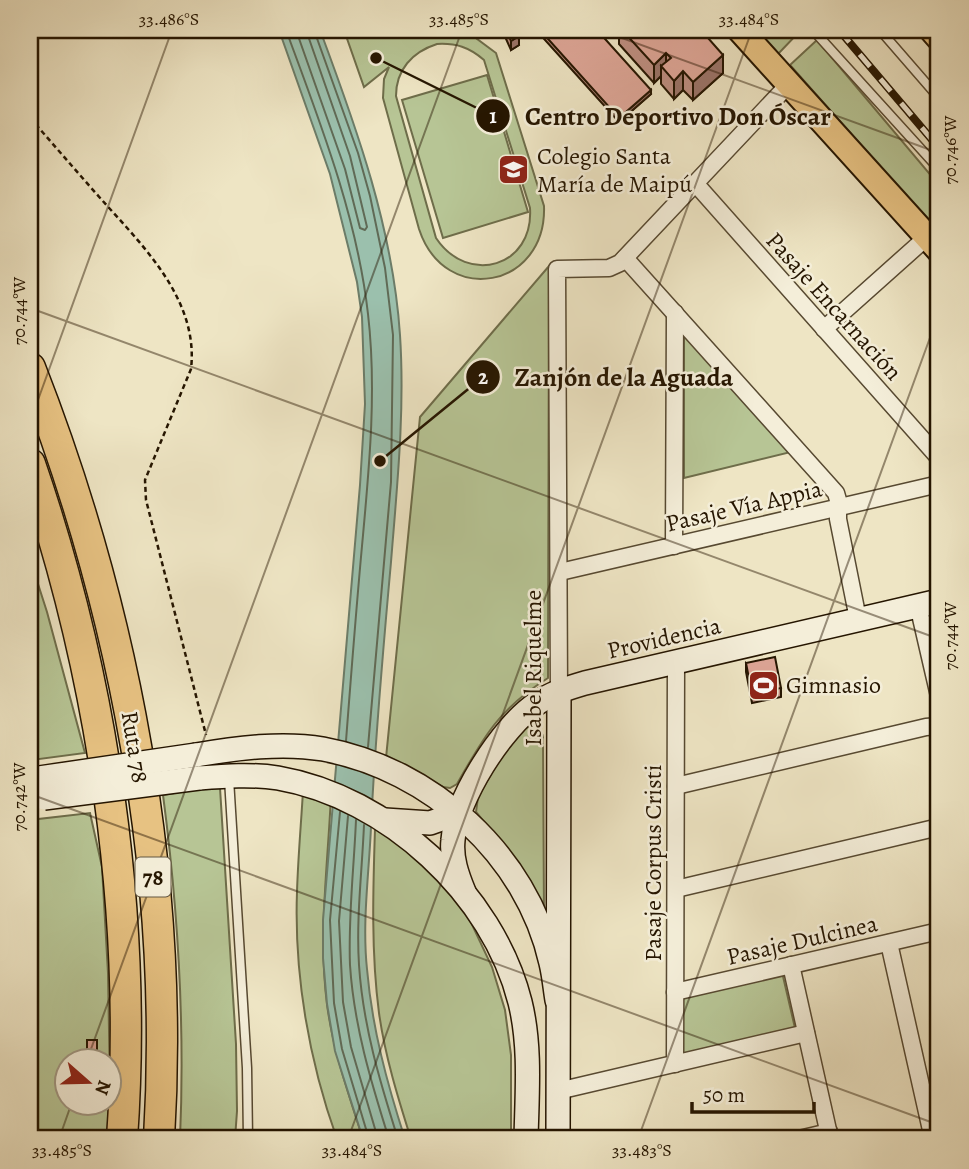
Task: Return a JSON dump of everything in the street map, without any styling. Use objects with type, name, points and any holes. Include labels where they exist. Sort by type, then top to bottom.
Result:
[{"type":"highway","name":"Ruta 78","points":[[30,354],[33,377],[75,493],[99,578],[119,661],[139,769],[148,834],[158,950],[159,1139]]},
{"type":"highway","name":"Ruta 78","points":[[30,464],[59,556],[74,615],[96,718],[106,783],[119,894],[122,950],[122,1139]]},
{"type":"main road","points":[[740,30],[933,243]]},
{"type":"main road","points":[[932,30],[939,38]]},
{"type":"main road","name":"Providencia","points":[[464,892],[452,848],[458,813],[479,773],[507,731],[527,710],[559,691],[929,603]]},
{"type":"main road","name":"Isabel Riquelme","points":[[558,1139],[559,691]]},
{"type":"main road","points":[[35,789],[271,746],[321,749],[365,760],[391,770],[418,784],[458,813],[499,857],[525,897],[539,927],[548,952],[557,1000]]},
{"type":"main road","points":[[201,758],[228,776],[277,778],[314,788],[380,819],[426,853],[464,892],[489,927],[509,969],[520,1002],[526,1040],[526,1139]]},
{"type":"main road","points":[[380,819],[430,823],[458,813]]},
{"type":"street","points":[[789,84],[625,258],[832,487],[838,500],[838,519],[858,619]]},
{"type":"street","name":"Pasaje Encarnación","points":[[695,183],[939,458]]},
{"type":"street","points":[[824,329],[933,243]]},
{"type":"street","name":"Isabel Riquelme","points":[[559,691],[557,269],[609,268],[615,267],[625,258]]},
{"type":"street","points":[[674,546],[675,313]]},
{"type":"street","name":"Pasaje Vía Appia","points":[[560,572],[939,484]]},
{"type":"street","points":[[929,603],[939,696]]},
{"type":"street","name":"Pasaje Corpus Cristi","points":[[675,1064],[676,662]]},
{"type":"street","points":[[676,786],[939,726]]},
{"type":"street","points":[[676,889],[939,827]]},
{"type":"street","name":"Pasaje Dulcinea","points":[[675,992],[939,931]]},
{"type":"street","points":[[889,943],[933,1139]]},
{"type":"street","points":[[791,965],[830,1136],[799,1139]]},
{"type":"street","points":[[558,1091],[806,1033]]},
{"type":"lane","points":[[813,30],[939,169]]},
{"type":"lane","points":[[880,30],[939,98]]},
{"type":"lane","points":[[228,776],[247,1068],[248,1139]]},
{"type":"path","points":[[841,30],[939,145]]},
{"type":"path","points":[[30,118],[154,258],[181,305],[189,329],[193,350],[191,369],[145,480],[146,500],[201,758]]},
{"type":"shaded area","points":[[344,30],[458,31],[473,36],[496,53],[544,206],[541,234],[529,255],[513,270],[492,278],[471,278],[450,270],[432,254],[419,229],[383,98],[384,79],[389,67],[364,87]],"holes":[[[444,44],[468,49],[484,60],[530,208],[528,228],[522,244],[510,256],[497,263],[481,265],[465,262],[449,253],[436,238],[396,96],[399,78],[407,63],[428,47]]]},
{"type":"shaded area","points":[[756,30],[801,30],[778,54]]},
{"type":"shaded area","points":[[817,40],[939,185],[939,233],[790,65]]},
{"type":"shaded area","points":[[487,75],[528,212],[443,238],[402,100]]},
{"type":"shaded area","points":[[549,266],[548,678],[505,712],[476,751],[457,784],[450,788],[443,787],[386,758],[420,417]]},
{"type":"shaded area","points":[[684,330],[791,452],[684,478]]},
{"type":"shaded area","points":[[30,559],[47,612],[85,753],[32,760]]},
{"type":"shaded area","points":[[533,723],[543,735],[544,914],[505,847],[476,812],[478,797],[516,730]]},
{"type":"shaded area","points":[[220,788],[236,1044],[235,1139],[180,1139],[182,1053],[179,967],[163,795]]},
{"type":"shaded area","points":[[303,791],[331,795],[324,978],[333,1039],[363,1139],[337,1139],[319,1079],[305,1017],[297,923]]},
{"type":"shaded area","points":[[90,813],[102,867],[109,1046],[52,1046],[52,1116],[108,1116],[107,1139],[30,1139],[30,820]]},
{"type":"shaded area","points":[[375,829],[396,842],[446,884],[468,916],[492,967],[505,1010],[511,1055],[511,1139],[411,1139],[388,1061],[376,990],[373,898]]},
{"type":"shaded area","points":[[782,972],[795,1028],[683,1054],[683,994]]},
{"type":"water","points":[[279,30],[320,30],[371,180],[390,257],[396,296],[402,392],[400,449],[377,727],[365,934],[369,991],[376,1034],[405,1139],[363,1139],[335,1051],[327,1004],[323,920],[360,485],[365,404],[362,317],[357,282],[330,174]]},
{"type":"building","points":[[506,30],[516,30],[519,36],[511,41]]},
{"type":"building","points":[[540,30],[597,30],[651,90],[619,118]]},
{"type":"building","points":[[622,30],[701,30],[723,55],[693,82],[683,71],[674,81],[661,66],[671,58],[666,53],[654,65]]},
{"type":"building","name":"Gimnasio","points":[[775,657],[781,688],[752,694],[746,663]]},
{"type":"building","points":[[87,1040],[97,1040],[97,1046],[87,1046]]},
{"type":"railway","points":[[839,30],[939,148]]},
{"type":"place","name":"Centro Deportivo Don Óscar","points":[[376,58]]},
{"type":"place","name":"Colegio Santa María de Maipú","points":[[514,170]]},
{"type":"place","name":"Zanjón de la Aguada","points":[[380,461]]},
{"type":"place","name":"Gimnasio","points":[[763,685]]}]
